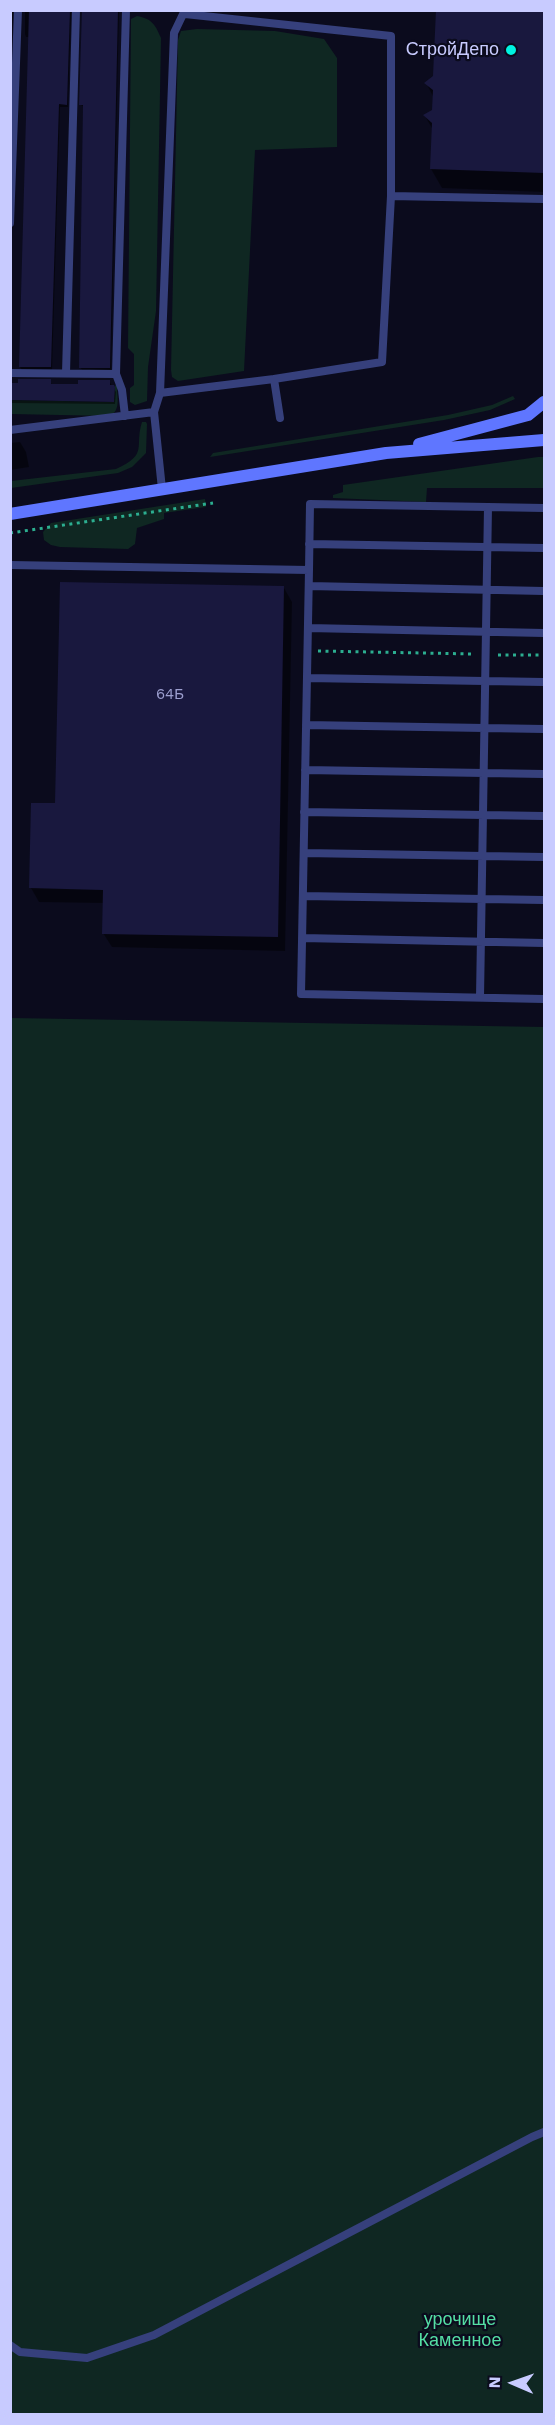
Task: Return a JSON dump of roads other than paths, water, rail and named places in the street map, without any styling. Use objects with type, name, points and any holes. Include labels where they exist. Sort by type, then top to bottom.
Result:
[{"type":"street","points":[[386,453],[528,415],[544,402]]},
{"type":"street","points":[[11,514],[386,453],[544,440]]},
{"type":"lane","points":[[10,223],[18,10]]},
{"type":"lane","points":[[66,373],[76,10]]},
{"type":"lane","points":[[125,416],[122,390],[116,374],[126,10]]},
{"type":"lane","points":[[160,393],[274,379],[382,362],[391,196],[391,36],[185,12],[174,33],[160,393],[154,412],[162,489]]},
{"type":"lane","points":[[391,196],[544,200]]},
{"type":"lane","points":[[10,373],[116,374]]},
{"type":"lane","points":[[274,379],[280,418]]},
{"type":"lane","points":[[10,430],[154,412]]},
{"type":"lane","points":[[544,508],[310,504],[301,994],[544,999]]},
{"type":"lane","points":[[480,997],[488,507]]},
{"type":"lane","points":[[10,523],[11,514]]},
{"type":"lane","points":[[309,544],[544,548]]},
{"type":"lane","points":[[10,565],[309,570]]},
{"type":"lane","points":[[309,586],[544,591]]},
{"type":"lane","points":[[308,628],[544,633]]},
{"type":"lane","points":[[307,678],[544,682]]},
{"type":"lane","points":[[306,724],[544,729]]},
{"type":"lane","points":[[305,770],[544,774]]},
{"type":"lane","points":[[304,812],[544,816]]},
{"type":"lane","points":[[304,853],[544,857]]},
{"type":"lane","points":[[303,896],[544,900]]},
{"type":"lane","points":[[302,938],[544,943]]},
{"type":"lane","points":[[10,2345],[20,2352],[87,2358],[154,2335],[532,2136],[544,2132]]},
{"type":"place","name":"СтройДепо","points":[[511,50]]},
{"type":"park label","name":"урочище Каменное","points":[[460,2330]]}]
